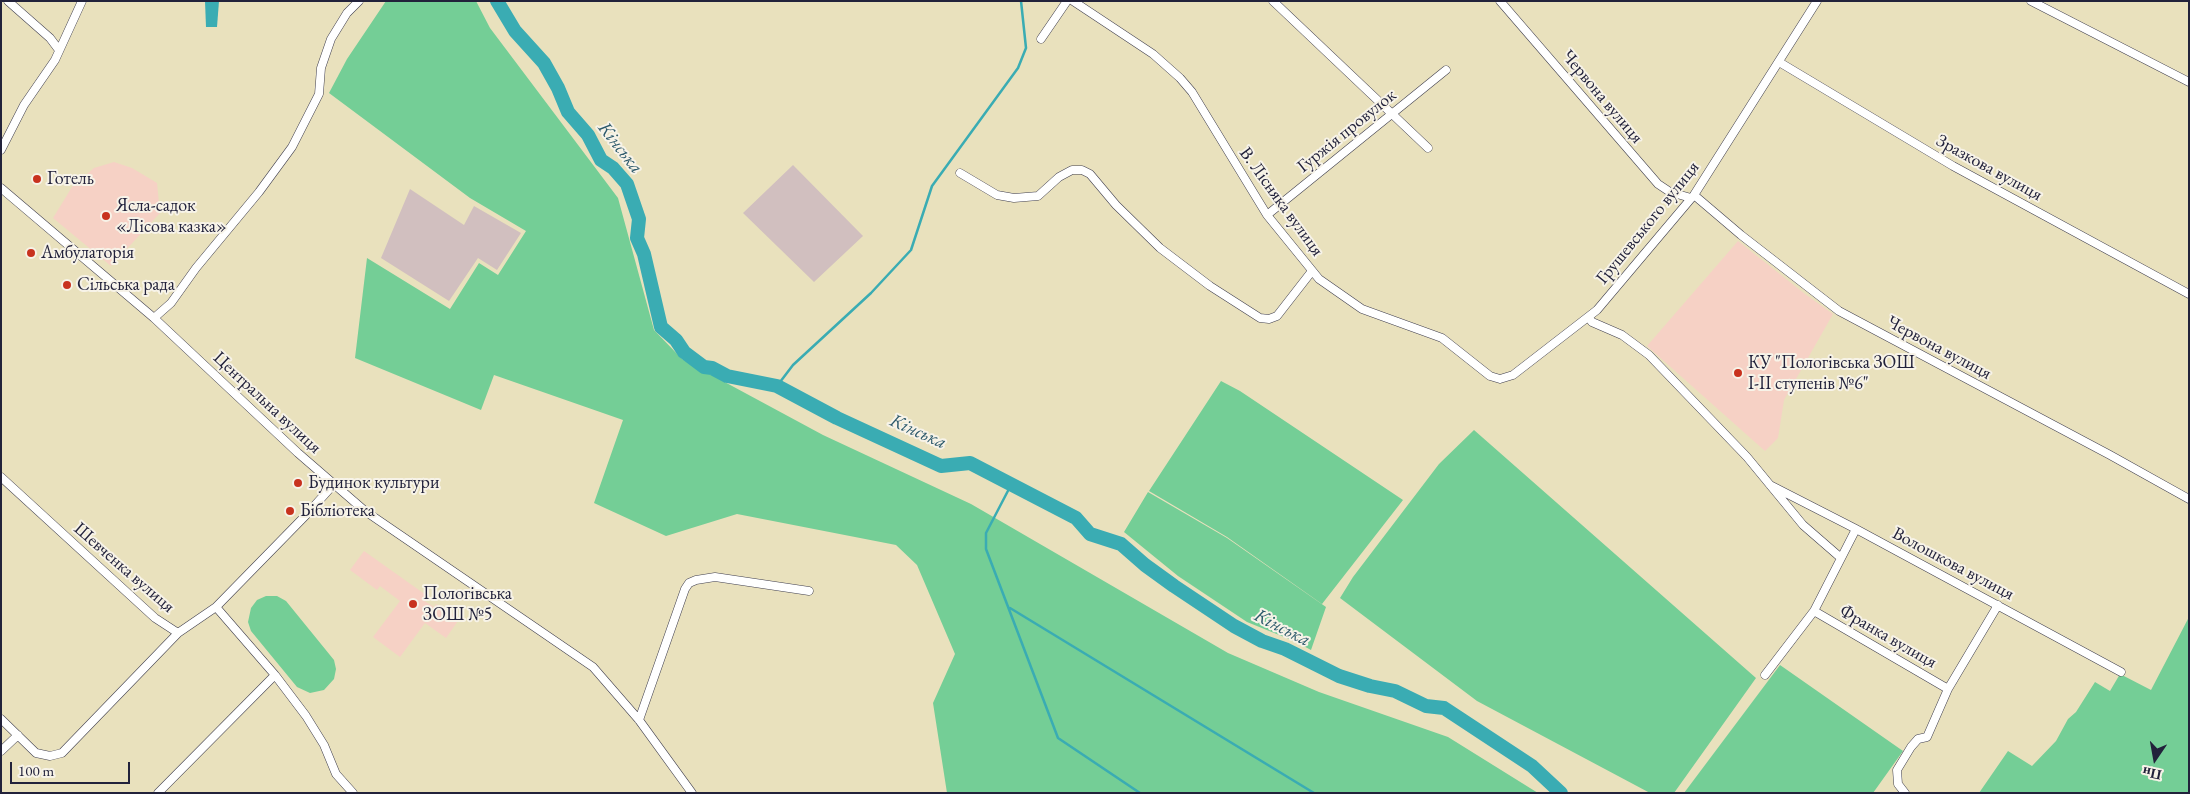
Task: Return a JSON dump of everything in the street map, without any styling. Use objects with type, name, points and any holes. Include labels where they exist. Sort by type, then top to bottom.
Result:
[{"type":"street","points":[[8,1],[50,38],[58,50]]},
{"type":"street","points":[[1,150],[24,105],[55,60],[82,1]]},
{"type":"street","points":[[154,318],[171,303],[196,268],[259,192],[292,147],[319,94],[321,68],[331,39],[347,13],[359,1]]},
{"type":"street","points":[[1041,39],[1067,1]]},
{"type":"street","name":"В. Лісняка вулиця","points":[[1073,1],[1153,54],[1180,78],[1192,92],[1267,215],[1312,271],[1335,290],[1362,308],[1442,338],[1490,376],[1500,379]]},
{"type":"street","points":[[1273,1],[1428,148]]},
{"type":"street","name":"Червона вулиця","points":[[1500,1],[1658,184],[1670,192],[1692,197],[1839,311],[2189,499]]},
{"type":"street","name":"Грушевського вулиця","points":[[1500,379],[1513,375],[1589,318],[1692,197],[1817,1]]},
{"type":"street","points":[[2031,1],[2189,82]]},
{"type":"street","name":"Зразкова вулиця","points":[[1779,62],[1952,166],[2189,294]]},
{"type":"street","name":"Гуржія провулок","points":[[1267,215],[1446,70]]},
{"type":"street","points":[[960,173],[997,195],[1014,198],[1038,196],[1059,177],[1072,170],[1082,170],[1090,174],[1116,205],[1160,248],[1210,286],[1260,318],[1277,316],[1312,271]]},
{"type":"street","name":"Центральна вулиця","points":[[1,188],[154,318],[298,453],[365,511],[593,667],[639,720],[692,793]]},
{"type":"street","name":"Волошкова вулиця","points":[[1589,318],[1592,322],[1622,335],[1649,355],[1746,457],[1803,525],[1841,558]]},
{"type":"street","name":"Шевченка вулиця","points":[[1,477],[155,618],[178,633],[216,607],[334,484]]},
{"type":"street","name":"Волошкова вулиця","points":[[1770,485],[1856,529],[2121,672]]},
{"type":"street","name":"Франка вулиця","points":[[1766,675],[1814,611],[1856,529]]},
{"type":"street","points":[[639,720],[685,588],[689,583],[696,580],[716,578],[809,591]]},
{"type":"street","name":"Франка вулиця","points":[[1905,793],[1898,784],[1897,770],[1918,739],[1927,737],[1948,689],[1998,606]]},
{"type":"street","points":[[216,607],[306,716],[324,745],[336,774],[353,793]]},
{"type":"street","name":"Франка вулиця","points":[[1814,611],[1948,689]]},
{"type":"street","points":[[1,719],[36,753],[50,756],[62,753],[178,633]]},
{"type":"street","points":[[158,793],[274,675]]},
{"type":"street","points":[[1,751],[18,735]]},
{"type":"shaded area","name":"Ясла-садок «Лісова казка»","points":[[114,162],[132,168],[157,183],[160,213],[111,266],[53,218],[72,187],[94,168]]},
{"type":"shaded area","points":[[793,165],[863,236],[814,282],[743,213]]},
{"type":"shaded area","points":[[410,189],[464,225],[474,206],[521,233],[497,270],[478,258],[449,301],[381,258]]},
{"type":"shaded area","name":"КУ \"Пологівська ЗОШ І-ІІ ступенів №6\"","points":[[1738,241],[1833,314],[1784,400],[1778,438],[1765,451],[1647,346]]},
{"type":"shaded area","name":"Пологівська ЗОШ №5","points":[[364,551],[426,595],[423,600],[434,607],[436,604],[460,618],[446,638],[425,623],[400,657],[373,637],[400,601],[380,586],[377,590],[350,570]]},
{"type":"green space","points":[[386,1],[476,1],[490,28],[618,198],[654,330],[682,359],[823,435],[971,504],[1228,653],[1319,692],[1448,737],[1538,793],[947,793],[933,703],[955,654],[917,565],[896,545],[737,514],[666,536],[594,503],[623,420],[494,375],[481,410],[355,358],[367,258],[450,309],[479,263],[498,275],[526,231],[470,198],[329,93],[347,59]]},
{"type":"green space","points":[[1221,381],[1240,391],[1403,500],[1322,604],[1227,537],[1149,491]]},
{"type":"green space","points":[[1474,430],[1756,678],[1674,793],[1650,793],[1477,701],[1340,598],[1353,577],[1439,464]]},
{"type":"green space","points":[[1148,492],[1227,538],[1326,607],[1311,650],[1247,622],[1178,576],[1124,532]]},
{"type":"green space","points":[[266,596],[277,596],[286,601],[334,660],[336,669],[334,679],[324,690],[310,693],[297,687],[251,631],[248,622],[251,608],[257,600]]},
{"type":"green space","points":[[2189,617],[2189,793],[1979,793],[2008,751],[2032,766],[2056,741],[2068,719],[2076,712],[2095,682],[2110,691],[2120,674],[2151,690]]},
{"type":"green space","points":[[1780,665],[1903,751],[1873,793],[1684,793]]},
{"type":"water","points":[[205,1],[219,1],[217,27],[206,27]]},
{"type":"waterway","name":"Кінська","points":[[497,1],[515,31],[544,63],[558,88],[568,112],[588,135],[601,160],[613,168],[627,184],[639,219],[637,238],[644,254],[661,327],[676,340],[684,352],[704,367],[712,368],[727,376],[777,386],[837,418],[941,466],[970,463],[1076,518],[1090,534],[1121,544],[1145,565],[1174,586],[1234,626],[1262,641],[1285,649],[1339,676],[1370,686],[1395,691],[1426,706],[1444,708],[1532,766],[1561,793]]},
{"type":"waterway","points":[[777,386],[793,365],[871,293],[911,250],[932,186],[1018,68],[1026,48],[1021,1]]},
{"type":"waterway","points":[[1011,485],[986,533],[986,549],[1058,738],[1140,793]]},
{"type":"waterway","points":[[1010,608],[1314,793]]},
{"type":"place","name":"Готель","points":[[37,179]]},
{"type":"place","name":"Ясла-садок «Лісова казка»","points":[[106,216]]},
{"type":"place","name":"Амбулаторія","points":[[31,253]]},
{"type":"place","name":"Сільська рада","points":[[67,285]]},
{"type":"place","name":"КУ \"Пологівська ЗОШ І-ІІ ступенів №6\"","points":[[1738,373]]},
{"type":"place","name":"Будинок культури","points":[[298,483]]},
{"type":"place","name":"Бібліотека","points":[[290,511]]},
{"type":"place","name":"Пологівська ЗОШ №5","points":[[413,604]]}]
